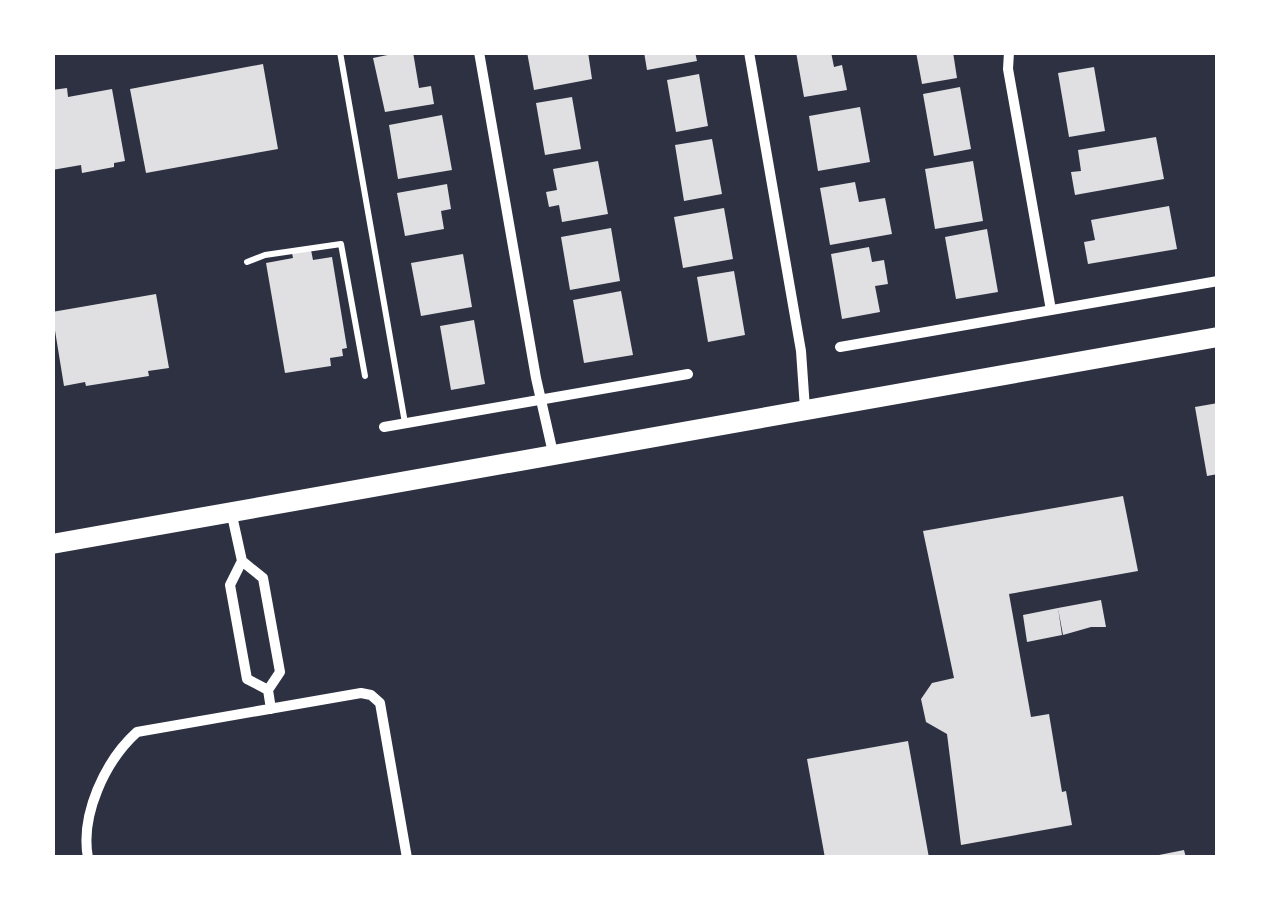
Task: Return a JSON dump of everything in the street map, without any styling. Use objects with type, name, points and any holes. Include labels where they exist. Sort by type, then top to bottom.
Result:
[{"type":"main road","points":[[52,544],[1218,336]]},
{"type":"street","points":[[479,52],[553,452]]},
{"type":"street","points":[[749,52],[801,351],[805,410]]},
{"type":"street","points":[[1009,52],[1008,69],[1050,310]]},
{"type":"street","points":[[840,347],[1218,281]]},
{"type":"street","points":[[384,427],[688,374]]},
{"type":"street","points":[[231,511],[242,561],[262,578],[280,672],[268,690],[270,708]]},
{"type":"street","points":[[242,561],[230,586],[247,679],[268,690]]},
{"type":"street","points":[[88,858],[84,836],[89,815],[121,747],[138,732],[361,693],[380,703],[408,858]]},
{"type":"lane","points":[[340,52],[405,423]]},
{"type":"lane","points":[[247,262],[265,255],[341,244],[365,376]]},
{"type":"building","points":[[413,52],[419,88],[431,86],[434,104],[385,112],[373,58]]},
{"type":"building","points":[[527,52],[588,52],[592,79],[534,90]]},
{"type":"building","points":[[644,52],[695,52],[697,61],[647,70]]},
{"type":"building","points":[[796,52],[831,52],[834,67],[842,65],[847,90],[804,97]]},
{"type":"building","points":[[916,52],[953,52],[957,78],[922,84]]},
{"type":"building","points":[[263,64],[278,149],[146,173],[130,89]]},
{"type":"building","points":[[1094,67],[1105,131],[1069,137],[1058,73]]},
{"type":"building","points":[[699,74],[708,126],[676,132],[667,80]]},
{"type":"building","points":[[960,87],[971,149],[934,156],[923,94]]},
{"type":"building","points":[[67,88],[68,97],[112,89],[125,161],[82,173],[81,165],[52,170],[52,90]]},
{"type":"building","points":[[572,97],[581,149],[545,155],[536,103]]},
{"type":"building","points":[[860,107],[870,162],[818,171],[809,116]]},
{"type":"building","points":[[442,115],[452,170],[398,179],[389,125]]},
{"type":"building","points":[[1156,137],[1164,179],[1075,195],[1071,172],[1081,171],[1078,150]]},
{"type":"building","points":[[712,139],[722,194],[684,201],[675,145]]},
{"type":"building","points":[[598,161],[608,214],[562,222],[559,205],[549,207],[546,192],[557,190],[553,169]]},
{"type":"building","points":[[973,161],[983,221],[935,229],[925,169]]},
{"type":"building","points":[[855,182],[859,202],[885,198],[892,234],[830,245],[820,188]]},
{"type":"building","points":[[447,184],[451,209],[441,211],[444,229],[405,236],[397,193]]},
{"type":"building","points":[[1169,206],[1177,249],[1088,264],[1084,242],[1095,240],[1091,220]]},
{"type":"building","points":[[724,208],[733,259],[683,268],[674,217]]},
{"type":"building","points":[[611,228],[620,281],[570,290],[561,237]]},
{"type":"building","points":[[987,229],[998,292],[956,299],[945,237]]},
{"type":"building","points":[[869,247],[872,262],[884,260],[888,284],[875,286],[880,312],[842,319],[831,254]]},
{"type":"building","points":[[311,250],[313,260],[332,257],[347,348],[342,349],[343,356],[330,358],[331,366],[285,373],[266,263]]},
{"type":"building","points":[[463,254],[472,307],[421,316],[411,263]]},
{"type":"building","points":[[734,271],[745,335],[708,342],[697,277]]},
{"type":"building","points":[[621,291],[633,355],[584,363],[573,300]]},
{"type":"building","points":[[156,294],[169,368],[148,371],[149,376],[64,386],[52,312]]},
{"type":"building","points":[[474,320],[485,384],[451,390],[440,326]]},
{"type":"building","points":[[1218,403],[1218,474],[1207,476],[1195,407]]},
{"type":"building","points":[[1123,496],[1138,571],[1009,594],[1031,717],[1049,714],[1062,792],[1066,791],[1072,825],[961,845],[947,734],[926,722],[921,699],[932,683],[954,678],[923,531]]},
{"type":"building","points":[[1101,600],[1106,627],[1063,635],[1058,608]]},
{"type":"building","points":[[1058,608],[1062,635],[1027,642],[1023,615]]},
{"type":"building","points":[[908,741],[929,858],[825,858],[807,759]]},
{"type":"building","points":[[1184,850],[1186,858],[1154,856]]}]
